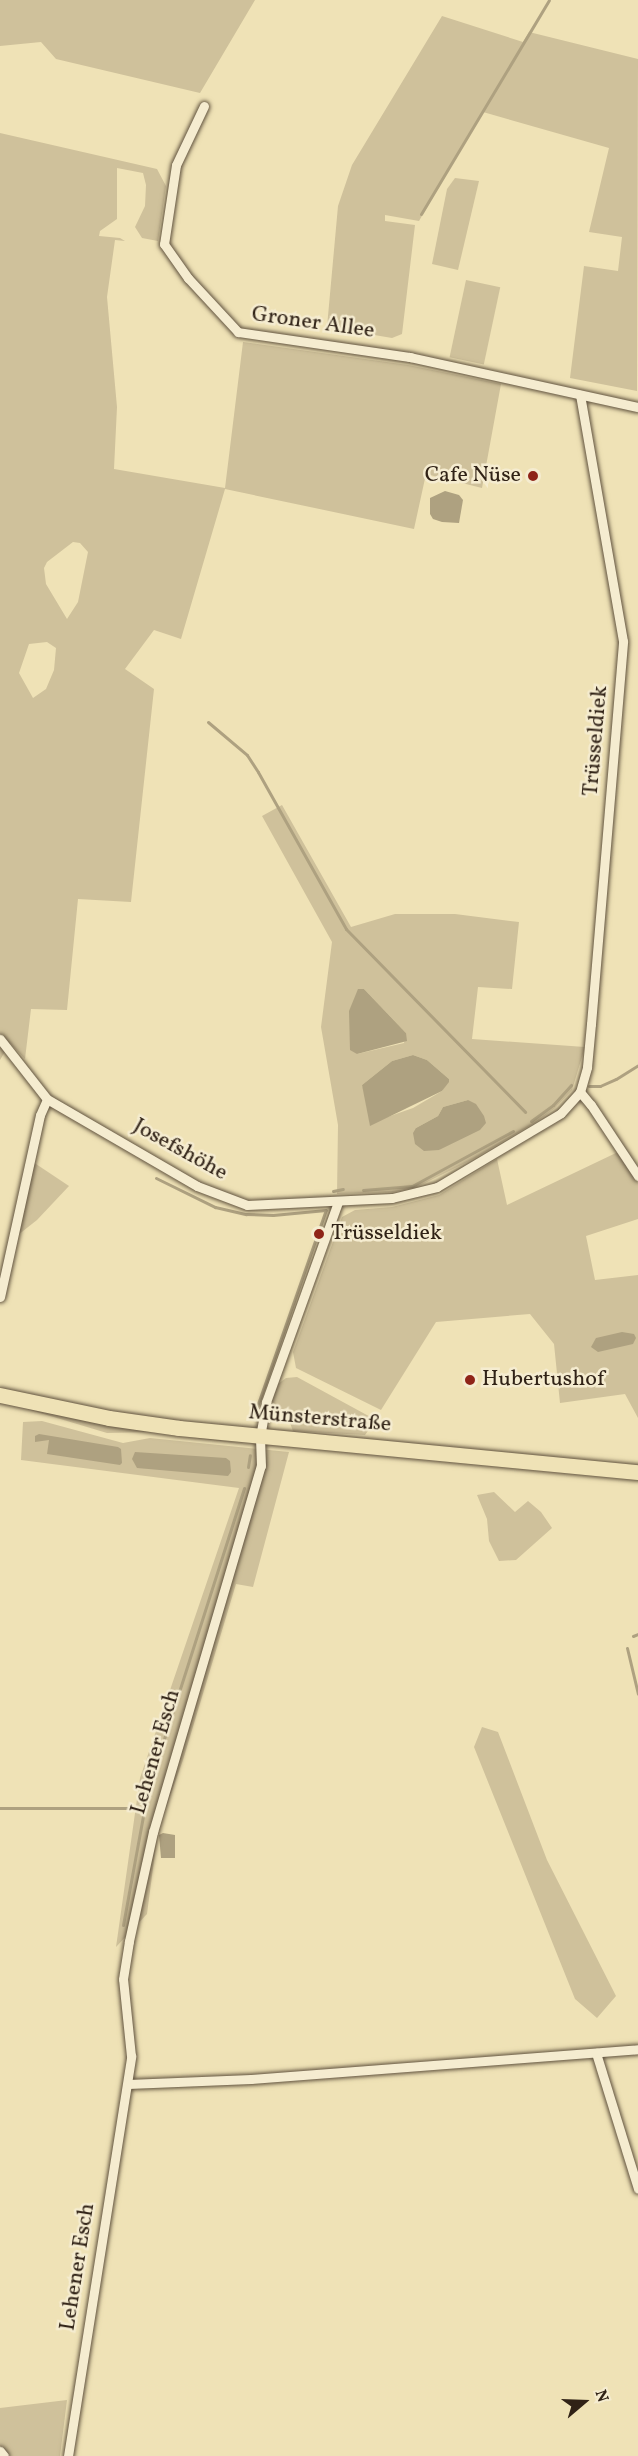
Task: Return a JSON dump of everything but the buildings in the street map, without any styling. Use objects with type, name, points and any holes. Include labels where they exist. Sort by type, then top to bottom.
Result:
[{"type":"main road","name":"Münsterstraße","points":[[0,1395],[109,1418],[260,1437],[638,1472]]},
{"type":"street","name":"Groner Allee","points":[[204,106],[176,165],[164,244],[188,278],[238,332],[410,357],[638,407]]},
{"type":"street","name":"Trüsseldiek","points":[[338,1202],[392,1198],[436,1187],[561,1113],[580,1092],[587,1066],[623,641],[580,395]]},
{"type":"street","name":"Josefshöhe","points":[[0,1039],[47,1099],[197,1186],[247,1205],[338,1202]]},
{"type":"street","points":[[580,1092],[638,1176]]},
{"type":"street","points":[[0,1297],[40,1115],[47,1099]]},
{"type":"street","points":[[260,1437],[266,1402],[278,1365],[338,1202]]},
{"type":"street","name":"Lehener Esch","points":[[68,2456],[128,2084],[131,2056],[123,1979],[129,1941],[153,1832],[261,1466],[260,1437]]},
{"type":"street","points":[[128,2084],[251,2079],[638,2049]]},
{"type":"street","points":[[596,2053],[638,2188]]},
{"type":"street","points":[[0,2451],[4,2456]]},
{"type":"shaded area","points":[[0,0],[255,0],[200,93],[56,59],[41,42],[0,46]]},
{"type":"shaded area","points":[[442,16],[523,42],[529,32],[638,59],[637,391],[570,378],[584,266],[618,271],[622,237],[589,232],[609,148],[483,112],[419,221],[385,215],[385,221],[415,225],[402,334],[392,338],[327,327],[338,206],[352,165]]},
{"type":"shaded area","points":[[0,133],[157,169],[166,186],[158,241],[142,238],[135,227],[145,206],[146,185],[143,173],[117,168],[117,219],[100,231],[99,236],[120,238],[125,241],[115,240],[107,297],[117,407],[114,469],[225,488],[243,342],[408,365],[501,384],[482,488],[426,474],[414,529],[225,489],[181,639],[154,630],[125,669],[154,689],[131,902],[78,899],[67,1010],[31,1009],[25,1059],[10,1043],[0,1060]],"holes":[[[73,542],[80,543],[88,552],[78,602],[67,619],[46,584],[44,568],[47,562]],[[47,642],[56,648],[54,670],[46,689],[33,698],[19,673],[29,644]]]},
{"type":"shaded area","points":[[455,178],[479,181],[458,270],[432,264],[447,189]]},
{"type":"shaded area","points":[[466,280],[500,287],[484,365],[450,357]]},
{"type":"shaded area","points":[[445,491],[459,495],[463,500],[459,523],[442,522],[433,519],[430,514],[430,498]]},
{"type":"shaded area","points":[[282,805],[351,927],[395,914],[455,914],[519,922],[512,989],[478,987],[472,1039],[585,1047],[572,1090],[555,1108],[536,1122],[475,1158],[415,1188],[393,1192],[337,1194],[338,1125],[321,1027],[332,942],[262,816]],"holes":[[[364,989],[406,1033],[404,1043],[357,1054]],[[413,1055],[427,1060],[449,1079],[442,1091],[413,1108],[376,1121],[362,1085],[392,1061]],[[468,1100],[439,1150],[416,1128],[438,1116],[443,1107]]]},
{"type":"shaded area","points":[[358,989],[364,989],[406,1033],[407,1041],[357,1054],[350,1050],[349,1011]]},
{"type":"shaded area","points":[[413,1055],[427,1060],[449,1079],[449,1082],[442,1091],[370,1126],[362,1085],[392,1061]]},
{"type":"shaded area","points":[[468,1100],[476,1104],[484,1116],[486,1123],[480,1130],[439,1150],[424,1151],[415,1144],[413,1133],[416,1128],[438,1116],[443,1107]]},
{"type":"shaded area","points":[[618,1152],[638,1183],[638,1219],[586,1236],[595,1280],[638,1275],[638,1418],[625,1394],[560,1403],[554,1344],[530,1314],[436,1322],[381,1410],[296,1368],[293,1352],[342,1217],[355,1210],[392,1207],[439,1195],[497,1159],[507,1205]]},
{"type":"shaded area","points":[[33,1162],[69,1186],[37,1220],[18,1235]]},
{"type":"shaded area","points":[[622,1332],[634,1334],[636,1338],[633,1344],[598,1352],[591,1347],[596,1338]]},
{"type":"shaded area","points":[[297,1377],[376,1420],[365,1435],[293,1431],[290,1423],[272,1401],[278,1384],[286,1378]]},
{"type":"shaded area","points":[[29,1407],[104,1422],[250,1445],[152,1432],[107,1433],[27,1409]]},
{"type":"shaded area","points":[[42,1421],[123,1443],[150,1438],[289,1452],[253,1587],[236,1584],[183,1760],[158,1830],[147,1914],[116,1947],[140,1778],[239,1488],[21,1460],[23,1422]]},
{"type":"shaded area","points":[[39,1434],[118,1447],[121,1449],[122,1463],[120,1465],[47,1454],[49,1440],[35,1442],[35,1436]]},
{"type":"shaded area","points":[[135,1452],[226,1458],[230,1461],[231,1472],[228,1476],[137,1468],[132,1459]]},
{"type":"shaded area","points":[[494,1492],[515,1512],[528,1501],[541,1512],[552,1528],[516,1560],[499,1561],[489,1541],[487,1519],[477,1495]]},
{"type":"shaded area","points":[[482,1727],[498,1732],[547,1860],[616,1996],[597,2018],[575,1999],[474,1747]]},
{"type":"shaded area","points":[[163,1833],[175,1835],[175,1858],[161,1858],[159,1835]]},
{"type":"shaded area","points":[[67,2400],[60,2456],[0,2456],[0,2408]]},
{"type":"waterway","points":[[421,214],[549,0]]},
{"type":"waterway","points":[[208,722],[247,755],[346,929],[525,1112]]},
{"type":"waterway","points":[[589,1086],[600,1086],[638,1065]]},
{"type":"waterway","points":[[531,1121],[553,1105],[571,1085]]},
{"type":"waterway","points":[[363,1190],[412,1186],[513,1131]]},
{"type":"waterway","points":[[156,1178],[215,1207],[246,1214],[273,1215],[326,1210]]},
{"type":"waterway","points":[[333,1191],[343,1189]]},
{"type":"waterway","points":[[253,1418],[326,1210]]},
{"type":"waterway","points":[[248,1467],[250,1455]]},
{"type":"waterway","points":[[123,1925],[148,1789],[244,1488]]},
{"type":"waterway","points":[[633,1636],[638,1634]]},
{"type":"waterway","points":[[627,1648],[638,1694]]},
{"type":"waterway","points":[[0,1808],[145,1808]]},
{"type":"place","name":"Cafe Nüse","points":[[533,476]]},
{"type":"place","name":"Trüsseldiek","points":[[319,1234]]},
{"type":"place","name":"Hubertushof","points":[[470,1380]]}]
